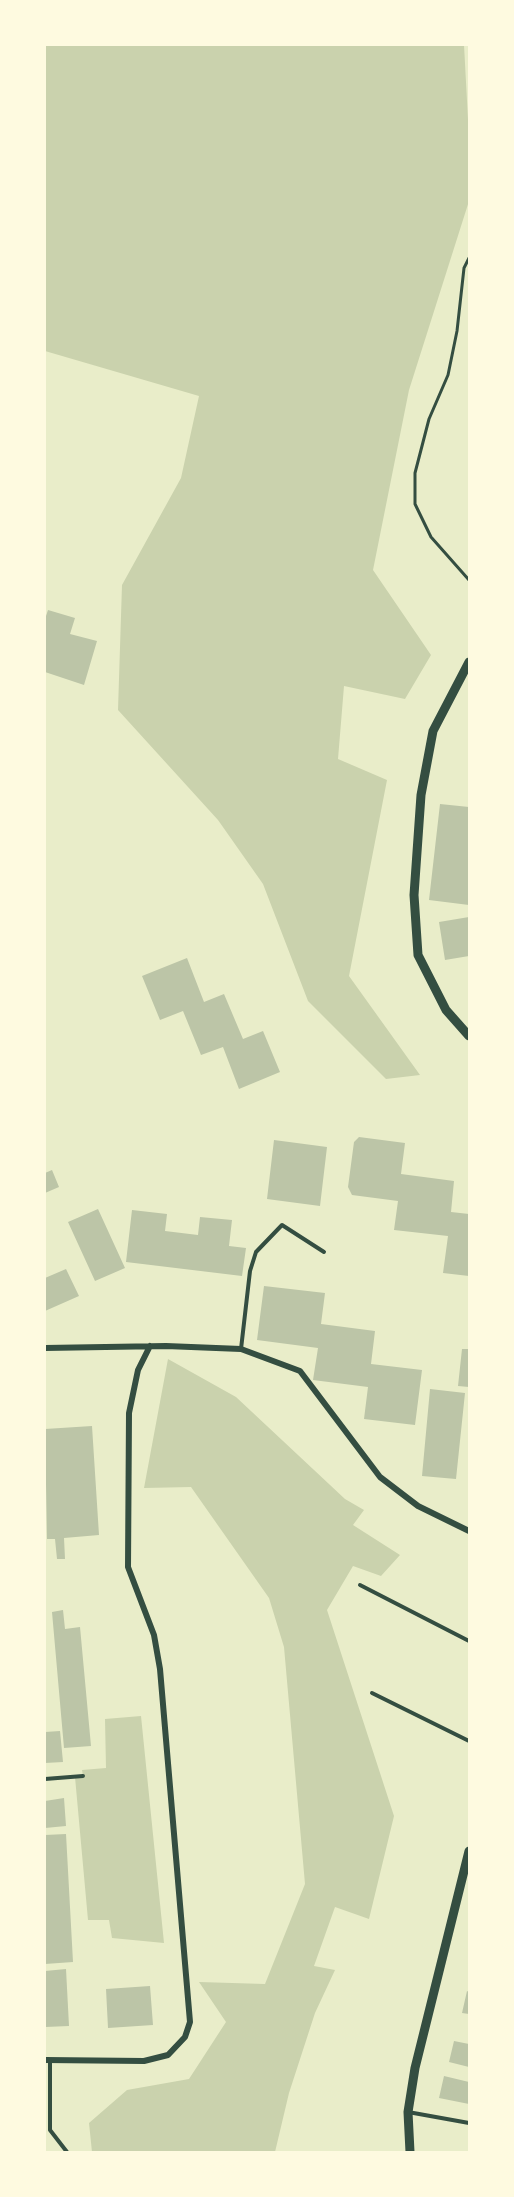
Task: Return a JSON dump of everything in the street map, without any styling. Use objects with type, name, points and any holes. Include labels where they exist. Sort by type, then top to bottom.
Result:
[{"type":"street","points":[[469,662],[433,731],[421,795],[414,895],[418,955],[446,1010],[469,1036]]},
{"type":"street","points":[[48,2060],[144,2061],[168,2055],[186,2037],[190,2022],[160,1669],[154,1635],[128,1567],[129,1413],[138,1370],[150,1346]]},
{"type":"street","points":[[45,1348],[150,1346],[242,1349],[300,1371],[380,1477],[418,1506],[469,1530]]},
{"type":"street","points":[[410,2152],[408,2112],[415,2068],[469,1851]]},
{"type":"lane","points":[[242,1349],[250,1271],[256,1251],[282,1225],[324,1252]]},
{"type":"lane","points":[[360,1585],[469,1641]]},
{"type":"lane","points":[[372,1693],[469,1741]]},
{"type":"lane","points":[[45,1779],[83,1776]]},
{"type":"lane","points":[[48,2060],[50,2130],[67,2152]]},
{"type":"lane","points":[[408,2112],[469,2122]]},
{"type":"path","points":[[469,258],[464,268],[457,331],[448,375],[429,419],[415,473],[415,504],[431,537],[469,580]]},
{"type":"green space","points":[[45,45],[464,45],[469,138],[469,201],[409,390],[373,570],[431,655],[405,699],[344,686],[338,759],[387,780],[349,976],[420,1075],[386,1079],[308,1001],[263,884],[218,820],[118,710],[122,585],[181,478],[199,396],[45,351]]},
{"type":"green space","points":[[168,1359],[236,1397],[345,1499],[364,1510],[353,1525],[400,1555],[381,1576],[353,1566],[327,1610],[394,1816],[369,1919],[335,1907],[314,1966],[335,1970],[315,2013],[289,2093],[275,2152],[92,2152],[89,2123],[127,2090],[189,2079],[226,2022],[199,1982],[265,1984],[305,1884],[284,1647],[269,1598],[191,1487],[144,1488]]},
{"type":"green space","points":[[141,1716],[164,1943],[112,1938],[109,1920],[88,1920],[75,1777],[83,1776],[82,1770],[106,1768],[105,1719]]},
{"type":"building","points":[[48,610],[75,618],[70,634],[97,641],[84,685],[45,672],[45,619]]},
{"type":"building","points":[[440,804],[469,807],[469,905],[429,900]]},
{"type":"building","points":[[469,917],[469,956],[445,960],[439,922]]},
{"type":"building","points":[[187,958],[204,1002],[224,994],[243,1039],[263,1031],[280,1072],[239,1089],[223,1047],[201,1055],[183,1011],[160,1020],[142,976]]},
{"type":"building","points":[[359,1137],[405,1143],[401,1174],[454,1181],[451,1212],[469,1214],[469,1276],[443,1273],[448,1236],[394,1230],[398,1201],[352,1195],[348,1187],[354,1142]]},
{"type":"building","points":[[274,1140],[327,1147],[320,1206],[267,1199]]},
{"type":"building","points":[[52,1170],[59,1187],[45,1193],[45,1173]]},
{"type":"building","points":[[98,1209],[125,1268],[95,1281],[68,1222]]},
{"type":"building","points":[[132,1210],[167,1214],[165,1231],[198,1235],[200,1217],[232,1220],[229,1246],[246,1248],[242,1276],[126,1262]]},
{"type":"building","points":[[66,1269],[79,1296],[45,1311],[45,1278]]},
{"type":"building","points":[[264,1286],[325,1293],[321,1324],[375,1331],[371,1364],[422,1370],[415,1425],[364,1419],[368,1387],[313,1380],[318,1348],[257,1340]]},
{"type":"building","points":[[462,1349],[469,1349],[469,1387],[458,1386]]},
{"type":"building","points":[[430,1389],[465,1393],[456,1479],[422,1476]]},
{"type":"building","points":[[92,1426],[99,1535],[64,1538],[65,1559],[57,1559],[55,1539],[47,1539],[45,1429]]},
{"type":"building","points":[[63,1610],[65,1629],[80,1627],[91,1746],[64,1748],[52,1612]]},
{"type":"building","points":[[60,1731],[63,1762],[45,1763],[45,1732]]},
{"type":"building","points":[[64,1798],[66,1826],[45,1828],[45,1801]]},
{"type":"building","points":[[66,1834],[73,1962],[45,1964],[45,1835]]},
{"type":"building","points":[[66,1969],[69,2026],[45,2027],[45,1971]]},
{"type":"building","points":[[150,1986],[153,2025],[108,2028],[106,1989]]},
{"type":"building","points":[[467,1991],[469,1992],[469,2014],[462,2013]]},
{"type":"building","points":[[454,2041],[469,2044],[469,2067],[449,2062]]},
{"type":"building","points":[[444,2076],[469,2082],[469,2104],[439,2098]]}]
